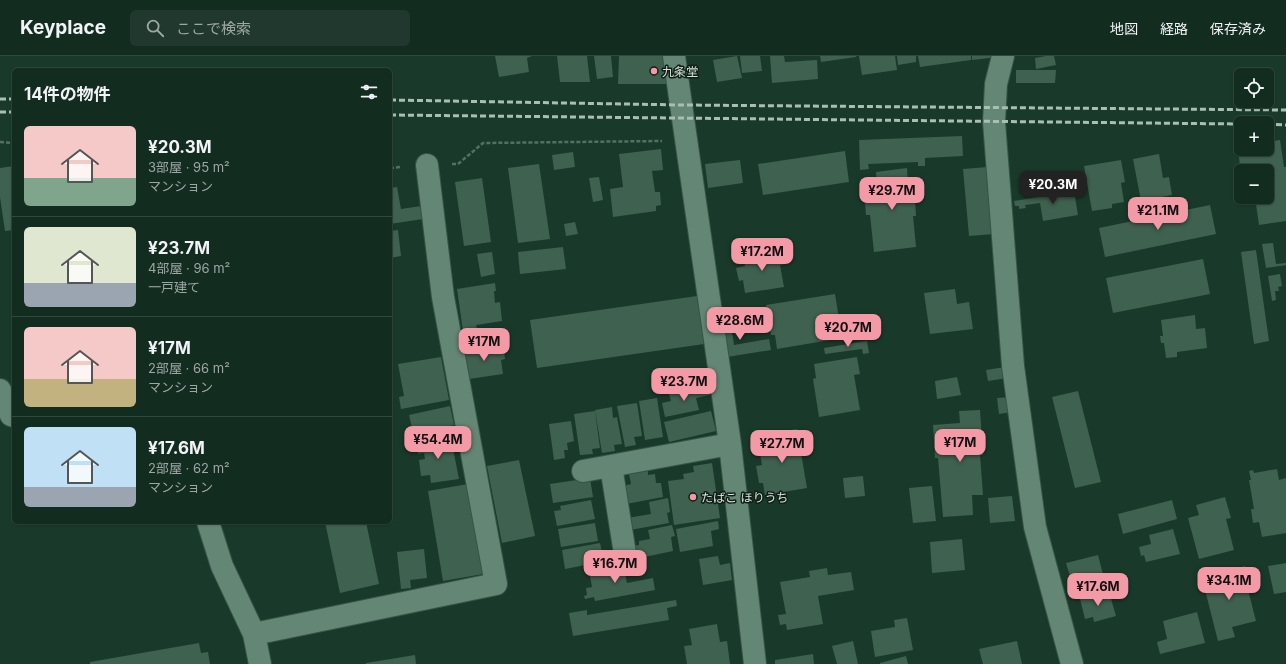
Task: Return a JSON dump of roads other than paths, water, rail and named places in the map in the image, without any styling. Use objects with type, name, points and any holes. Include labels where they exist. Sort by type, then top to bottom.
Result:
[{"type":"street","points":[[674,56],[730,444],[756,664]]},
{"type":"street","points":[[1003,56],[996,84],[994,122],[1013,366],[1035,527],[1072,664]]},
{"type":"street","points":[[254,634],[496,584],[443,297],[427,165]]},
{"type":"street","points":[[0,391],[12,415]]},
{"type":"street","points":[[582,471],[730,444]]},
{"type":"street","points":[[611,466],[626,560]]},
{"type":"street","points":[[209,524],[222,566],[254,634],[260,664]]},
{"type":"railway","points":[[0,99],[12,99]]},
{"type":"railway","points":[[392,100],[682,105],[1286,110]]},
{"type":"railway","points":[[0,112],[12,112]]},
{"type":"railway","points":[[392,115],[1234,124]]},
{"type":"railway","points":[[1274,124],[1286,125]]},
{"type":"place","name":"九条堂","points":[[654,71]]},
{"type":"place","name":"たばこ ほりうち","points":[[693,497]]}]
